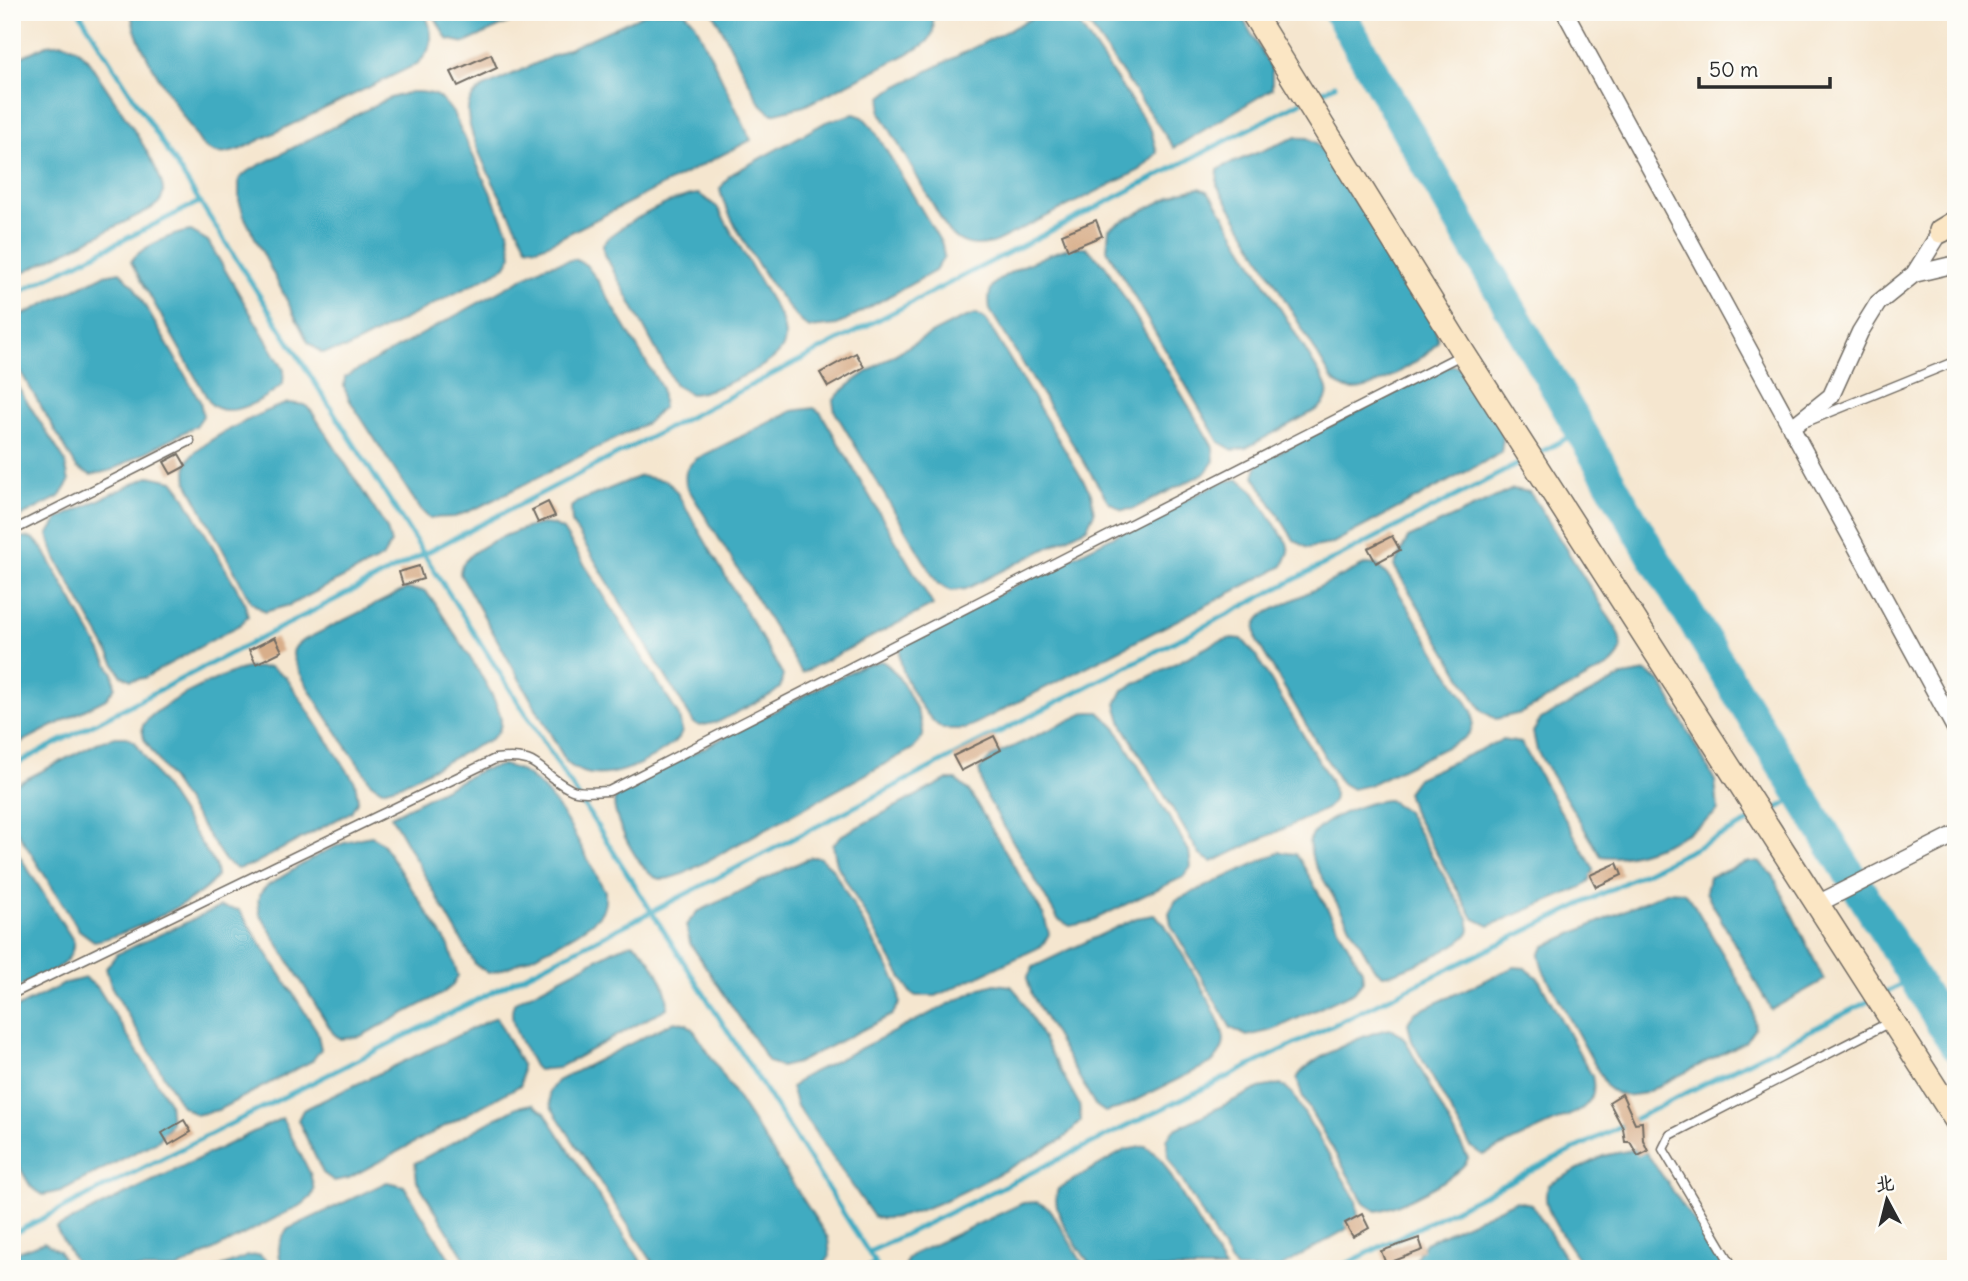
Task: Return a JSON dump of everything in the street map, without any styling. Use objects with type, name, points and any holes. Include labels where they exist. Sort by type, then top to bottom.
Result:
[{"type":"street","points":[[1252,12],[1464,354],[1824,901],[1893,1021],[1956,1120]]},
{"type":"street","points":[[1565,12],[1956,730]]},
{"type":"street","points":[[1791,428],[1831,396],[1860,332],[1878,303],[1914,274],[1949,227]]},
{"type":"street","points":[[1914,274],[1956,264]]},
{"type":"street","points":[[1824,901],[1874,873],[1956,834]]},
{"type":"lane","points":[[12,994],[495,759],[520,756],[542,766],[571,790],[609,791],[1464,354]]},
{"type":"lane","points":[[1791,428],[1956,361]]},
{"type":"lane","points":[[12,531],[190,441]]},
{"type":"lane","points":[[1731,1269],[1730,1262],[1662,1149],[1670,1135],[1893,1021]]},
{"type":"water","points":[[132,12],[424,12],[430,26],[431,40],[427,52],[417,64],[239,150],[219,154],[202,145],[160,79],[139,41]]},
{"type":"water","points":[[432,12],[531,12],[465,43],[447,39]]},
{"type":"water","points":[[649,12],[685,12],[695,23],[751,140],[548,244],[537,248],[527,246],[474,140],[468,110],[471,100],[482,88]]},
{"type":"water","points":[[713,12],[931,12],[933,28],[931,37],[919,48],[804,106],[772,114],[759,102]]},
{"type":"water","points":[[1044,12],[1066,12],[1078,23],[1151,130],[1157,153],[1140,170],[993,243],[974,245],[964,242],[948,231],[880,112],[882,97],[892,89]]},
{"type":"water","points":[[1080,12],[1239,12],[1272,70],[1272,89],[1174,148]]},
{"type":"water","points":[[63,43],[76,48],[88,60],[145,148],[162,183],[163,194],[158,203],[149,210],[12,278],[12,61],[47,45]]},
{"type":"water","points":[[411,92],[435,95],[453,113],[508,230],[512,255],[506,266],[495,273],[348,348],[322,353],[308,342],[244,216],[239,200],[239,179],[248,171],[387,99]]},
{"type":"water","points":[[854,114],[863,117],[873,128],[942,244],[944,257],[935,271],[837,325],[810,328],[772,286],[744,242],[720,189],[730,175],[826,122]]},
{"type":"water","points":[[1296,137],[1308,138],[1317,143],[1433,318],[1438,341],[1432,348],[1398,373],[1372,386],[1345,389],[1332,379],[1217,185],[1218,170]]},
{"type":"water","points":[[1199,188],[1207,191],[1214,199],[1327,388],[1326,399],[1318,409],[1246,448],[1233,450],[1219,442],[1107,250],[1109,229],[1116,224],[1180,192]]},
{"type":"water","points":[[699,194],[717,207],[781,318],[785,338],[781,350],[765,364],[726,384],[691,394],[675,385],[603,251],[603,244],[620,229],[648,213]]},
{"type":"water","points":[[191,231],[208,241],[284,370],[283,384],[268,396],[248,406],[227,410],[210,403],[131,262],[149,246]]},
{"type":"water","points":[[1072,247],[1086,247],[1105,265],[1213,447],[1214,461],[1205,473],[1133,509],[1122,510],[1108,501],[990,310],[990,293],[998,281],[1029,263]]},
{"type":"water","points":[[575,259],[586,265],[596,278],[661,387],[663,407],[647,423],[479,507],[455,517],[429,518],[420,509],[349,399],[344,387],[345,377],[545,266]]},
{"type":"water","points":[[120,272],[133,285],[200,401],[203,416],[196,426],[112,470],[91,475],[77,468],[12,357],[12,320],[104,275]]},
{"type":"water","points":[[977,314],[986,320],[1091,493],[1094,513],[1087,528],[966,589],[951,591],[938,584],[835,412],[833,401],[857,379],[900,351],[946,326]]},
{"type":"water","points":[[1455,365],[1462,369],[1500,428],[1503,438],[1501,453],[1331,544],[1308,548],[1294,540],[1254,476],[1258,463],[1447,366]]},
{"type":"water","points":[[12,378],[65,461],[69,482],[59,497],[12,521]]},
{"type":"water","points":[[288,403],[305,405],[312,412],[387,529],[391,543],[382,558],[290,605],[265,612],[251,602],[187,482],[186,468],[195,452],[219,435]]},
{"type":"water","points":[[814,408],[821,413],[933,605],[802,673],[686,485],[685,477],[688,468],[696,459],[792,411]]},
{"type":"water","points":[[150,476],[173,481],[181,491],[244,601],[248,616],[241,624],[144,678],[131,680],[121,675],[56,558],[48,535],[58,519]]},
{"type":"water","points":[[640,476],[667,481],[676,491],[783,675],[780,688],[771,695],[718,722],[700,726],[694,723],[572,523],[571,507],[577,502]]},
{"type":"water","points":[[1239,479],[1253,491],[1287,543],[1289,552],[1283,566],[965,729],[943,729],[927,714],[905,677],[901,664],[902,643],[1221,482]]},
{"type":"water","points":[[1513,489],[1529,492],[1535,500],[1617,630],[1620,650],[1609,666],[1521,713],[1496,719],[1482,711],[1394,566],[1408,538]]},
{"type":"water","points":[[542,524],[563,530],[679,716],[682,732],[679,738],[655,756],[625,770],[594,774],[580,771],[567,763],[460,574],[462,565],[480,548],[507,535]]},
{"type":"water","points":[[12,539],[34,539],[43,549],[113,673],[115,687],[106,699],[12,747]]},
{"type":"water","points":[[1366,564],[1377,565],[1390,578],[1472,711],[1473,723],[1463,739],[1369,785],[1352,789],[1340,782],[1257,641],[1255,630],[1258,620],[1264,614]]},
{"type":"water","points":[[406,589],[425,591],[435,603],[483,679],[498,710],[501,724],[491,739],[400,785],[382,790],[371,783],[327,718],[304,680],[293,652],[302,641]]},
{"type":"water","points":[[1232,638],[1242,639],[1255,654],[1330,780],[1334,796],[1326,809],[1212,862],[1200,855],[1122,724],[1116,704],[1123,690],[1217,642]]},
{"type":"water","points":[[881,661],[902,683],[920,718],[923,736],[914,748],[685,873],[660,879],[650,874],[635,855],[617,817],[615,798],[623,790],[861,666]]},
{"type":"water","points":[[270,667],[286,677],[355,782],[358,800],[351,812],[252,865],[237,869],[226,862],[144,739],[142,728],[158,711],[206,684],[247,668]]},
{"type":"water","points":[[1646,672],[1661,682],[1715,781],[1718,810],[1695,828],[1664,844],[1630,855],[1601,856],[1537,751],[1533,732],[1541,719],[1623,676]]},
{"type":"water","points":[[1087,712],[1099,712],[1115,727],[1189,851],[1191,867],[1183,877],[1089,922],[1070,926],[1058,919],[984,792],[979,770],[991,757]]},
{"type":"water","points":[[115,737],[126,737],[135,742],[215,865],[217,875],[197,894],[162,916],[122,933],[94,941],[79,930],[12,823],[12,786],[97,743]]},
{"type":"water","points":[[1502,740],[1521,743],[1594,869],[1589,882],[1582,887],[1489,926],[1473,918],[1413,812],[1407,792],[1417,778]]},
{"type":"water","points":[[503,765],[521,771],[551,798],[564,816],[605,891],[605,902],[601,913],[581,930],[548,949],[488,973],[475,964],[391,816],[481,770]]},
{"type":"water","points":[[946,780],[956,780],[969,791],[1044,916],[1049,934],[1042,946],[936,996],[916,996],[910,992],[837,865],[833,845],[842,835]]},
{"type":"water","points":[[1389,800],[1406,811],[1468,918],[1470,930],[1457,943],[1431,957],[1403,970],[1383,975],[1374,968],[1313,861],[1309,842],[1313,834],[1331,819],[1368,804]]},
{"type":"water","points":[[372,836],[382,843],[449,946],[458,976],[453,985],[442,994],[361,1036],[340,1039],[333,1033],[260,914],[259,898],[267,886],[318,855],[344,843]]},
{"type":"water","points":[[12,844],[73,940],[72,950],[61,965],[52,972],[12,990]]},
{"type":"water","points":[[1280,852],[1295,854],[1300,860],[1362,970],[1363,981],[1354,992],[1273,1030],[1247,1036],[1231,1028],[1171,925],[1169,913],[1176,900]]},
{"type":"water","points":[[811,857],[819,857],[832,868],[897,982],[900,1003],[892,1015],[797,1063],[781,1067],[769,1062],[690,943],[686,925],[697,912]]},
{"type":"water","points":[[1748,862],[1759,862],[1773,875],[1824,980],[1771,1010],[1706,892],[1709,877]]},
{"type":"water","points":[[1668,891],[1683,892],[1690,898],[1752,1004],[1755,1027],[1745,1042],[1645,1093],[1620,1095],[1607,1087],[1543,970],[1539,955],[1545,946]]},
{"type":"water","points":[[220,907],[239,910],[317,1031],[321,1049],[312,1061],[218,1110],[196,1115],[181,1105],[111,986],[106,968],[117,954]]},
{"type":"water","points":[[1154,915],[1164,923],[1208,999],[1222,1029],[1223,1047],[1211,1063],[1120,1108],[1105,1112],[1095,1105],[1032,995],[1027,978],[1033,967],[1136,918]]},
{"type":"water","points":[[632,943],[644,953],[657,972],[666,992],[667,1008],[558,1068],[538,1070],[514,1026],[512,1009],[515,1002]]},
{"type":"water","points":[[1514,967],[1525,968],[1538,978],[1592,1076],[1593,1092],[1590,1100],[1579,1111],[1483,1155],[1471,1147],[1412,1041],[1408,1023],[1414,1013]]},
{"type":"water","points":[[85,978],[98,988],[169,1102],[171,1123],[159,1140],[61,1191],[43,1195],[31,1187],[12,1154],[12,1010],[66,983]]},
{"type":"water","points":[[995,984],[1011,986],[1019,995],[1079,1104],[1081,1121],[1063,1139],[940,1203],[891,1218],[874,1217],[797,1106],[791,1088],[803,1077],[981,988]]},
{"type":"water","points":[[496,1017],[522,1065],[521,1085],[349,1178],[334,1181],[323,1173],[298,1120],[303,1110]]},
{"type":"water","points":[[675,1021],[687,1024],[695,1032],[828,1238],[830,1256],[821,1269],[657,1269],[551,1107],[549,1092],[557,1081]]},
{"type":"water","points":[[1393,1029],[1404,1038],[1468,1158],[1464,1165],[1442,1182],[1397,1205],[1376,1211],[1365,1204],[1303,1098],[1297,1079],[1312,1064],[1340,1047],[1371,1034]]},
{"type":"water","points":[[1281,1084],[1292,1093],[1356,1200],[1358,1217],[1345,1230],[1277,1269],[1235,1269],[1168,1157],[1167,1139],[1173,1130],[1259,1088]]},
{"type":"water","points":[[533,1104],[545,1113],[646,1269],[471,1269],[417,1181],[415,1163],[517,1107]]},
{"type":"water","points":[[282,1118],[310,1173],[314,1190],[303,1204],[177,1269],[79,1269],[56,1228]]},
{"type":"water","points":[[1146,1146],[1161,1159],[1225,1269],[1093,1269],[1074,1241],[1058,1209],[1058,1189],[1125,1150]]},
{"type":"water","points":[[1636,1149],[1646,1153],[1655,1165],[1719,1258],[1722,1269],[1585,1269],[1550,1214],[1546,1193],[1550,1184],[1603,1156]]},
{"type":"water","points":[[387,1182],[404,1186],[456,1269],[285,1269],[279,1248],[288,1229]]},
{"type":"water","points":[[1515,1201],[1532,1204],[1572,1269],[1419,1269],[1416,1258],[1425,1243]]},
{"type":"water","points":[[1037,1202],[1050,1209],[1086,1269],[905,1269],[907,1259],[913,1254],[1023,1203]]},
{"type":"water","points":[[44,1242],[59,1251],[68,1269],[12,1269],[12,1254]]},
{"type":"water","points":[[260,1255],[276,1269],[216,1269],[248,1256]]},
{"type":"building","points":[[491,54],[497,68],[458,86],[451,72]]},
{"type":"building","points":[[1096,220],[1102,236],[1068,250],[1062,234]]},
{"type":"building","points":[[856,353],[864,367],[828,387],[820,373]]},
{"type":"building","points":[[179,454],[186,466],[171,474],[164,462]]},
{"type":"building","points":[[548,502],[555,516],[538,523],[532,510]]},
{"type":"building","points":[[1392,536],[1400,550],[1376,563],[1368,548]]},
{"type":"building","points":[[419,566],[423,579],[403,585],[399,572]]},
{"type":"building","points":[[275,637],[282,651],[256,664],[249,650]]},
{"type":"building","points":[[994,736],[1001,750],[961,771],[953,756]]},
{"type":"building","points":[[1617,863],[1622,875],[1596,887],[1590,875]]},
{"type":"building","points":[[1622,1094],[1635,1123],[1642,1122],[1643,1140],[1648,1151],[1638,1156],[1630,1142],[1625,1142],[1623,1128],[1609,1102]]},
{"type":"building","points":[[184,1120],[191,1132],[169,1145],[162,1133]]},
{"type":"building","points":[[1362,1214],[1369,1228],[1353,1237],[1345,1223]]},
{"type":"building","points":[[1419,1238],[1423,1250],[1386,1264],[1381,1251]]},
{"type":"waterway","points":[[79,12],[879,1269]]},
{"type":"waterway","points":[[1339,12],[1653,556],[1956,1046]]},
{"type":"waterway","points":[[1310,98],[1335,85]]},
{"type":"waterway","points":[[12,766],[1301,102]]},
{"type":"waterway","points":[[12,296],[199,202]]},
{"type":"waterway","points":[[1536,455],[1567,438]]},
{"type":"waterway","points":[[12,1234],[651,912],[1524,461]]},
{"type":"waterway","points":[[1766,814],[1785,804]]},
{"type":"waterway","points":[[869,1252],[1757,818]]},
{"type":"waterway","points":[[1882,994],[1901,985]]},
{"type":"waterway","points":[[1336,1269],[1873,999]]},
{"type":"waterway","points":[[865,1269],[875,1263]]}]
